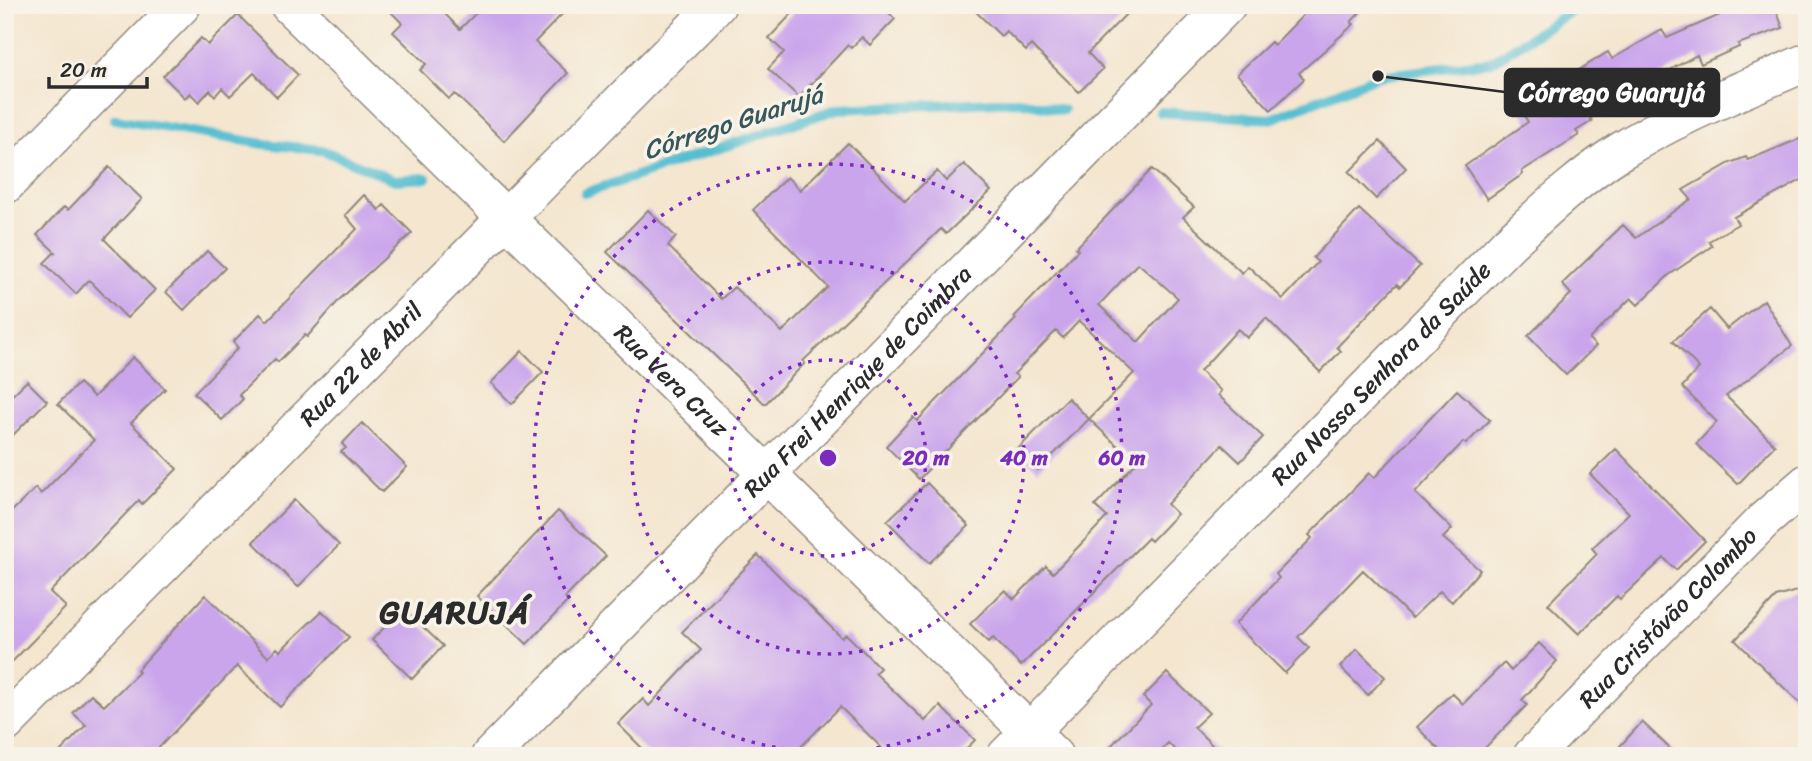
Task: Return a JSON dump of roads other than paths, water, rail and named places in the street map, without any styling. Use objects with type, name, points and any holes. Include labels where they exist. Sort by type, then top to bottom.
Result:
[{"type":"street","points":[[5,185],[182,5]]},
{"type":"street","name":"Rua Vera Cruz","points":[[289,5],[767,474],[1030,748]]},
{"type":"street","name":"Rua 22 de Abril","points":[[5,724],[717,5]]},
{"type":"street","name":"Rua Frei Henrique de Coimbra","points":[[490,756],[1227,5]]},
{"type":"street","name":"Rua Nossa Senhora da Saúde","points":[[1030,748],[1508,244],[1564,192],[1619,152],[1680,120],[1807,62]]},
{"type":"street","name":"Rua Cristóvão Colombo","points":[[1532,756],[1763,521],[1807,483]]},
{"type":"waterway","name":"Córrego Guarujá","points":[[1160,112],[1271,119],[1378,76],[1491,62],[1581,5]]},
{"type":"waterway","name":"Córrego Guarujá","points":[[585,193],[837,109],[1019,101],[1063,110]]},
{"type":"waterway","name":"Córrego Guarujá","points":[[115,119],[264,144],[322,150],[395,180],[426,178]]},
{"type":"place","name":"Córrego Guarujá","points":[[1378,76]]},
{"type":"district","name":"GUARUJÁ","points":[[455,612]]}]
